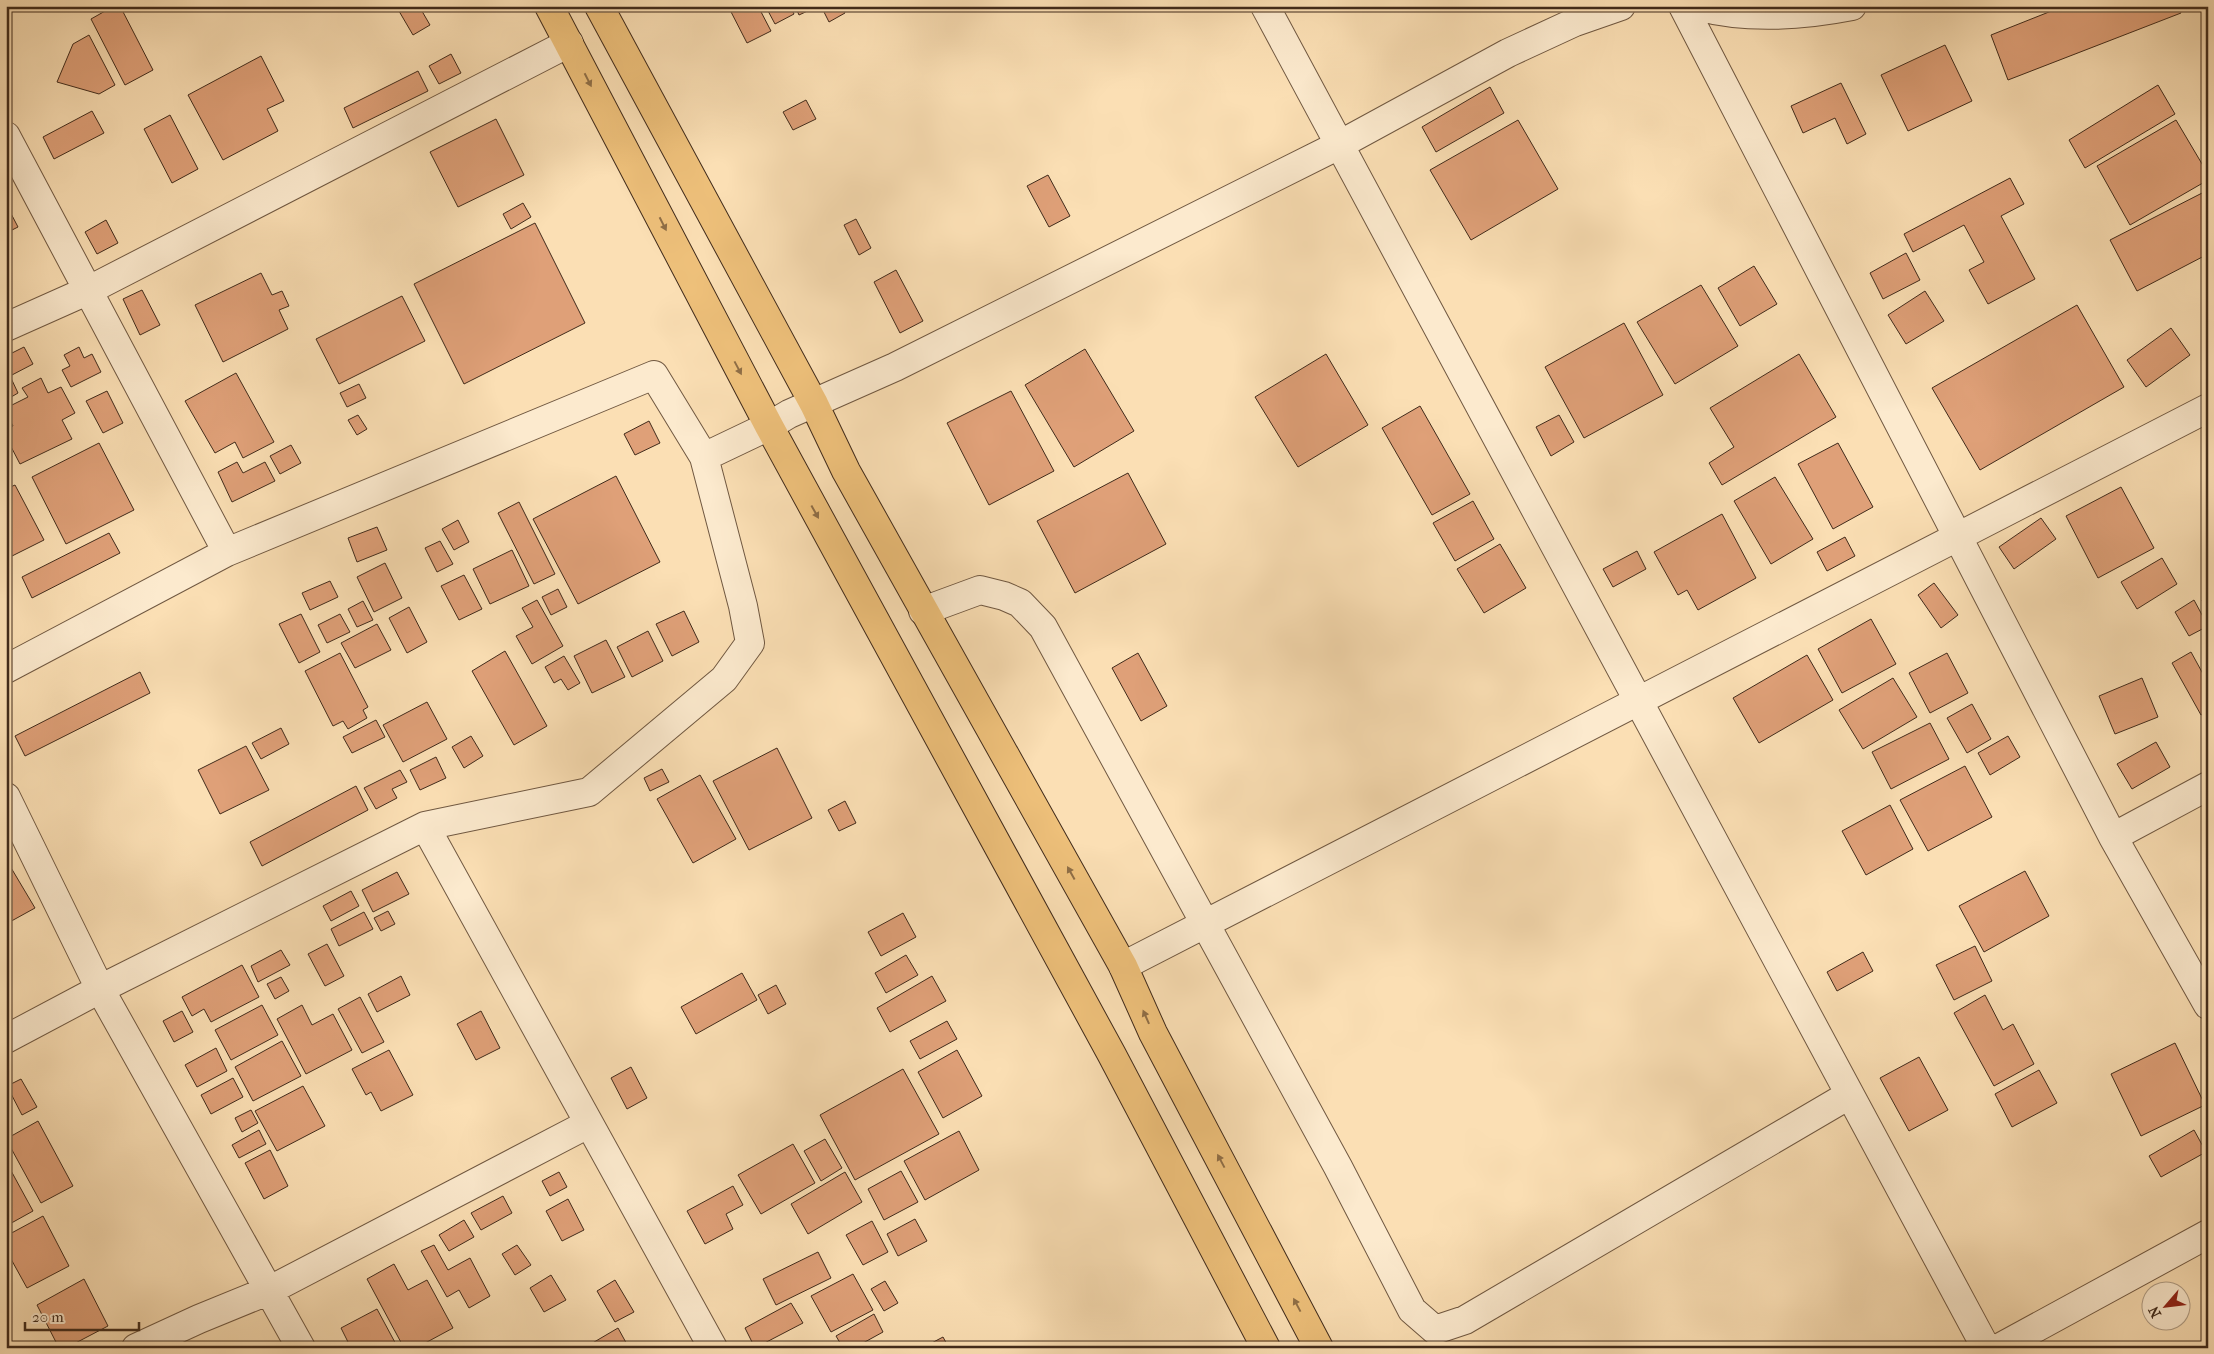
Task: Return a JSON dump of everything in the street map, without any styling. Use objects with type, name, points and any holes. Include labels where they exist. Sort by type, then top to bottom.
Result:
[{"type":"highway","points":[[549,6],[769,426],[1116,1064],[1266,1348]]},
{"type":"highway","points":[[599,6],[814,404],[846,470],[923,611],[1123,966],[1153,1033],[1319,1348]]},
{"type":"street","points":[[1265,6],[1986,1348]]},
{"type":"street","points":[[704,457],[769,426],[789,414],[904,363],[1339,145],[1508,53],[1576,22],[1621,6]]},
{"type":"street","points":[[1683,6],[2113,837],[2208,1005]]},
{"type":"street","points":[[1697,6],[1716,11],[1763,16],[1852,6]]},
{"type":"street","points":[[6,327],[89,290],[569,43]]},
{"type":"street","points":[[6,136],[227,552]]},
{"type":"street","points":[[6,669],[227,552],[654,375],[704,457],[743,606],[750,643],[724,679],[589,792],[425,826],[6,1038]]},
{"type":"street","points":[[1123,966],[2208,408]]},
{"type":"street","points":[[923,611],[980,590],[1004,596],[1020,603],[1043,627],[1338,1167],[1412,1310],[1435,1330],[1465,1320],[1849,1095]]},
{"type":"street","points":[[2113,837],[2208,786]]},
{"type":"street","points":[[6,797],[100,989],[302,1348]]},
{"type":"street","points":[[425,826],[713,1348]]},
{"type":"street","points":[[136,1348],[199,1319],[270,1290],[588,1124]]},
{"type":"street","points":[[1999,1348],[2208,1234]]},
{"type":"building","points":[[114,6],[120,6],[153,70],[125,85],[91,19]]},
{"type":"building","points":[[396,6],[419,6],[430,25],[413,35]]},
{"type":"building","points":[[728,6],[763,6],[759,8],[771,31],[747,43]]},
{"type":"building","points":[[772,6],[790,6],[794,14],[775,24],[767,9]]},
{"type":"building","points":[[795,6],[813,6],[814,8],[799,15]]},
{"type":"building","points":[[821,6],[842,6],[845,13],[829,22]]},
{"type":"building","points":[[2064,6],[2178,6],[2181,13],[2008,80],[1991,35]]},
{"type":"building","points":[[89,35],[115,85],[99,94],[57,82],[73,44]]},
{"type":"building","points":[[1945,45],[1972,101],[1908,131],[1881,75]]},
{"type":"building","points":[[451,54],[461,73],[439,84],[429,66]]},
{"type":"building","points":[[261,56],[284,101],[267,109],[278,131],[223,160],[188,95]]},
{"type":"building","points":[[418,71],[428,91],[353,128],[344,108]]},
{"type":"building","points":[[1841,83],[1866,134],[1847,144],[1835,118],[1803,133],[1791,106]]},
{"type":"building","points":[[2158,85],[2175,114],[2085,168],[2069,140]]},
{"type":"building","points":[[1490,87],[1504,113],[1436,152],[1422,127]]},
{"type":"building","points":[[806,100],[816,119],[793,130],[783,112]]},
{"type":"building","points":[[92,111],[104,133],[54,159],[43,137]]},
{"type":"building","points":[[170,115],[198,169],[172,183],[144,129]]},
{"type":"building","points":[[496,119],[524,175],[458,207],[430,152]]},
{"type":"building","points":[[1518,120],[1558,189],[1471,240],[1430,170]]},
{"type":"building","points":[[2176,120],[2208,174],[2208,180],[2130,225],[2097,166]]},
{"type":"building","points":[[1048,175],[1070,216],[1049,227],[1027,186]]},
{"type":"building","points":[[2010,178],[2024,204],[2001,216],[2035,279],[1988,304],[1969,270],[1984,262],[1964,225],[1913,252],[1904,234]]},
{"type":"building","points":[[2208,190],[2208,254],[2137,291],[2110,240]]},
{"type":"building","points":[[523,203],[531,217],[511,229],[503,214]]},
{"type":"building","points":[[6,204],[18,227],[6,233]]},
{"type":"building","points":[[856,219],[871,248],[859,255],[844,225]]},
{"type":"building","points":[[106,220],[118,243],[97,254],[85,232]]},
{"type":"building","points":[[535,223],[585,323],[464,384],[414,284]]},
{"type":"building","points":[[1906,253],[1920,280],[1883,299],[1870,273]]},
{"type":"building","points":[[1754,266],[1777,304],[1740,326],[1718,288]]},
{"type":"building","points":[[896,270],[923,321],[900,333],[874,282]]},
{"type":"building","points":[[261,273],[272,295],[282,291],[289,306],[279,310],[288,329],[223,362],[195,305]]},
{"type":"building","points":[[1701,285],[1738,346],[1675,384],[1637,322]]},
{"type":"building","points":[[142,290],[160,325],[140,335],[123,299]]},
{"type":"building","points":[[1925,291],[1944,321],[1906,344],[1888,315]]},
{"type":"building","points":[[402,296],[425,341],[339,384],[316,339]]},
{"type":"building","points":[[2077,305],[2124,387],[1980,470],[1932,388]]},
{"type":"building","points":[[1624,323],[1663,395],[1584,438],[1545,367]]},
{"type":"building","points":[[2171,328],[2190,355],[2146,387],[2127,360]]},
{"type":"building","points":[[24,347],[33,364],[10,376],[18,393],[6,400],[6,356]]},
{"type":"building","points":[[79,347],[84,358],[92,354],[101,372],[71,387],[62,370],[70,366],[64,355]]},
{"type":"building","points":[[1085,349],[1134,431],[1074,467],[1025,385]]},
{"type":"building","points":[[1326,354],[1368,425],[1298,467],[1255,397]]},
{"type":"building","points":[[1799,354],[1836,417],[1722,485],[1709,463],[1734,447],[1710,408]]},
{"type":"building","points":[[236,373],[274,442],[243,458],[235,442],[215,453],[185,401]]},
{"type":"building","points":[[41,378],[48,393],[61,387],[75,413],[62,420],[72,439],[20,464],[6,437],[6,429],[13,426],[6,413],[6,408],[28,397],[22,388]]},
{"type":"building","points":[[359,384],[366,398],[347,407],[340,393]]},
{"type":"building","points":[[107,391],[123,423],[103,433],[86,401]]},
{"type":"building","points":[[1011,391],[1054,471],[989,505],[947,423]]},
{"type":"building","points":[[1420,406],[1470,494],[1432,515],[1382,428]]},
{"type":"building","points":[[358,415],[367,429],[357,435],[348,420]]},
{"type":"building","points":[[1559,415],[1574,442],[1551,456],[1536,427]]},
{"type":"building","points":[[649,421],[660,443],[635,455],[624,434]]},
{"type":"building","points":[[99,443],[134,510],[66,544],[32,477]]},
{"type":"building","points":[[1838,443],[1873,507],[1833,529],[1798,464]]},
{"type":"building","points":[[291,445],[301,463],[280,474],[270,456]]},
{"type":"building","points":[[237,462],[243,473],[265,462],[275,481],[232,502],[218,472]]},
{"type":"building","points":[[1128,473],[1166,544],[1075,593],[1037,521]]},
{"type":"building","points":[[616,476],[660,562],[578,604],[533,519]]},
{"type":"building","points":[[1775,477],[1813,539],[1771,564],[1734,501]]},
{"type":"building","points":[[15,485],[44,540],[6,559],[6,489]]},
{"type":"building","points":[[2121,487],[2154,548],[2098,578],[2066,516]]},
{"type":"building","points":[[1473,501],[1494,539],[1455,561],[1433,523]]},
{"type":"building","points":[[519,502],[555,574],[534,584],[498,513]]},
{"type":"building","points":[[1722,514],[1756,578],[1698,610],[1687,590],[1678,595],[1654,552]]},
{"type":"building","points":[[2041,518],[2056,539],[2014,569],[1999,547]]},
{"type":"building","points":[[458,520],[469,542],[454,550],[442,529]]},
{"type":"building","points":[[377,527],[387,550],[357,562],[348,538]]},
{"type":"building","points":[[109,533],[120,553],[32,598],[22,577]]},
{"type":"building","points":[[1845,537],[1855,556],[1827,571],[1817,552]]},
{"type":"building","points":[[440,541],[453,564],[437,572],[425,548]]},
{"type":"building","points":[[1500,544],[1526,588],[1484,613],[1457,569]]},
{"type":"building","points":[[512,550],[529,586],[490,604],[473,569]]},
{"type":"building","points":[[1637,551],[1646,569],[1613,587],[1603,569]]},
{"type":"building","points":[[2162,558],[2177,584],[2137,609],[2121,582]]},
{"type":"building","points":[[385,563],[402,598],[374,612],[357,577]]},
{"type":"building","points":[[464,575],[482,609],[459,620],[441,586]]},
{"type":"building","points":[[330,581],[338,597],[310,610],[302,593]]},
{"type":"building","points":[[1934,583],[1958,615],[1941,628],[1918,595]]},
{"type":"building","points":[[558,589],[567,607],[551,615],[542,597]]},
{"type":"building","points":[[2208,598],[2208,612],[2202,600]]},
{"type":"building","points":[[537,600],[563,646],[532,664],[516,636],[533,627],[522,608]]},
{"type":"building","points":[[2194,600],[2208,626],[2189,636],[2175,612]]},
{"type":"building","points":[[363,601],[373,620],[357,627],[348,609]]},
{"type":"building","points":[[409,607],[427,642],[407,653],[389,618]]},
{"type":"building","points":[[684,611],[699,642],[672,656],[656,624]]},
{"type":"building","points":[[301,614],[320,652],[299,663],[279,624]]},
{"type":"building","points":[[340,614],[350,632],[327,643],[318,625]]},
{"type":"building","points":[[1871,619],[1896,664],[1842,693],[1818,649]]},
{"type":"building","points":[[377,624],[391,650],[355,668],[341,643]]},
{"type":"building","points":[[648,631],[663,661],[632,677],[617,647]]},
{"type":"building","points":[[606,640],[625,677],[592,693],[574,656]]},
{"type":"building","points":[[505,651],[547,726],[514,745],[472,671]]},
{"type":"building","points":[[2191,652],[2208,683],[2208,711],[2201,715],[2172,663]]},
{"type":"building","points":[[340,653],[368,707],[363,710],[367,718],[348,729],[343,721],[333,726],[305,671]]},
{"type":"building","points":[[1138,653],[1167,706],[1141,721],[1112,668]]},
{"type":"building","points":[[1947,653],[1968,693],[1930,713],[1909,673]]},
{"type":"building","points":[[1807,655],[1833,700],[1759,743],[1733,698]]},
{"type":"building","points":[[564,656],[580,683],[568,690],[561,679],[554,683],[545,667]]},
{"type":"building","points":[[140,672],[150,693],[25,756],[15,736]]},
{"type":"building","points":[[1893,678],[1917,717],[1863,749],[1839,710]]},
{"type":"building","points":[[2142,678],[2158,717],[2115,734],[2099,696]]},
{"type":"building","points":[[427,702],[447,739],[403,762],[383,725]]},
{"type":"building","points":[[1972,704],[1991,739],[1967,753],[1947,718]]},
{"type":"building","points":[[376,720],[385,737],[352,753],[343,737]]},
{"type":"building","points":[[1930,723],[1949,759],[1891,789],[1872,752]]},
{"type":"building","points":[[281,728],[289,744],[261,759],[252,743]]},
{"type":"building","points":[[471,736],[483,756],[464,768],[452,747]]},
{"type":"building","points":[[2008,736],[2020,757],[1990,775],[1978,753]]},
{"type":"building","points":[[2156,742],[2170,767],[2132,789],[2117,764]]},
{"type":"building","points":[[246,746],[269,790],[220,814],[198,770]]},
{"type":"building","points":[[777,748],[812,818],[749,850],[713,781]]},
{"type":"building","points":[[436,757],[446,778],[420,790],[410,770]]},
{"type":"building","points":[[1965,766],[1992,817],[1928,851],[1900,800]]},
{"type":"building","points":[[662,769],[669,782],[650,791],[644,778]]},
{"type":"building","points":[[400,770],[407,782],[392,789],[397,798],[376,809],[364,788]]},
{"type":"building","points":[[700,775],[736,839],[693,863],[657,799]]},
{"type":"building","points":[[356,786],[368,810],[262,866],[250,842]]},
{"type":"building","points":[[845,801],[856,823],[839,831],[828,810]]},
{"type":"building","points":[[1890,805],[1913,849],[1866,875],[1842,831]]},
{"type":"building","points":[[6,862],[35,908],[6,924]]},
{"type":"building","points":[[2025,871],[2049,916],[1984,952],[1959,906]]},
{"type":"building","points":[[397,872],[409,894],[373,912],[362,890]]},
{"type":"building","points":[[351,891],[359,906],[331,921],[323,906]]},
{"type":"building","points":[[388,911],[395,924],[381,931],[374,918]]},
{"type":"building","points":[[364,912],[373,929],[339,946],[331,929]]},
{"type":"building","points":[[903,913],[916,937],[881,956],[868,932]]},
{"type":"building","points":[[327,944],[344,976],[325,986],[308,954]]},
{"type":"building","points":[[1975,946],[1992,981],[1954,1000],[1936,965]]},
{"type":"building","points":[[281,950],[290,965],[258,982],[251,966]]},
{"type":"building","points":[[1863,952],[1873,971],[1837,991],[1827,972]]},
{"type":"building","points":[[906,955],[918,975],[886,993],[875,973]]},
{"type":"building","points":[[242,965],[259,997],[211,1022],[204,1009],[192,1016],[182,997]]},
{"type":"building","points":[[742,973],[757,1000],[696,1034],[681,1007]]},
{"type":"building","points":[[401,976],[410,995],[377,1012],[368,994]]},
{"type":"building","points":[[932,976],[946,1001],[890,1032],[877,1008]]},
{"type":"building","points":[[281,977],[289,991],[275,999],[267,984]]},
{"type":"building","points":[[776,985],[786,1004],[768,1014],[758,995]]},
{"type":"building","points":[[1985,995],[2003,1030],[2013,1024],[2034,1064],[1994,1086],[1954,1013]]},
{"type":"building","points":[[360,997],[384,1042],[362,1053],[338,1009]]},
{"type":"building","points":[[262,1005],[278,1035],[231,1060],[215,1030]]},
{"type":"building","points":[[302,1005],[312,1025],[333,1014],[352,1050],[306,1074],[277,1019]]},
{"type":"building","points":[[182,1011],[193,1032],[174,1042],[163,1021]]},
{"type":"building","points":[[481,1011],[500,1048],[476,1060],[457,1024]]},
{"type":"building","points":[[947,1021],[957,1039],[920,1059],[910,1041]]},
{"type":"building","points":[[282,1041],[301,1076],[253,1101],[235,1067]]},
{"type":"building","points":[[2175,1043],[2205,1105],[2141,1136],[2111,1074]]},
{"type":"building","points":[[216,1048],[227,1071],[197,1087],[185,1065]]},
{"type":"building","points":[[389,1050],[413,1095],[381,1111],[371,1092],[366,1095],[352,1069]]},
{"type":"building","points":[[957,1050],[982,1096],[943,1118],[918,1072]]},
{"type":"building","points":[[1919,1057],[1948,1110],[1909,1131],[1880,1078]]},
{"type":"building","points":[[631,1067],[647,1098],[627,1109],[611,1078]]},
{"type":"building","points":[[903,1069],[939,1134],[855,1180],[820,1115]]},
{"type":"building","points":[[2039,1070],[2057,1103],[2012,1127],[1995,1094]]},
{"type":"building","points":[[233,1078],[243,1097],[211,1114],[201,1095]]},
{"type":"building","points":[[21,1079],[37,1107],[22,1115],[7,1086]]},
{"type":"building","points":[[303,1086],[325,1126],[277,1151],[255,1111]]},
{"type":"building","points":[[251,1110],[258,1123],[242,1132],[235,1118]]},
{"type":"building","points":[[38,1121],[73,1186],[41,1203],[6,1139]]},
{"type":"building","points":[[259,1130],[266,1144],[239,1158],[232,1145]]},
{"type":"building","points":[[2194,1130],[2206,1152],[2161,1177],[2149,1156]]},
{"type":"building","points":[[959,1131],[979,1170],[925,1200],[904,1161]]},
{"type":"building","points":[[825,1139],[842,1168],[821,1181],[804,1151]]},
{"type":"building","points":[[793,1144],[815,1183],[761,1214],[738,1175]]},
{"type":"building","points":[[270,1150],[288,1186],[264,1199],[245,1163]]},
{"type":"building","points":[[9,1167],[33,1211],[6,1226],[6,1168]]},
{"type":"building","points":[[901,1171],[918,1202],[884,1220],[868,1189]]},
{"type":"building","points":[[559,1172],[567,1187],[550,1196],[542,1181]]},
{"type":"building","points":[[845,1172],[862,1202],[808,1234],[791,1204]]},
{"type":"building","points":[[733,1186],[743,1205],[726,1214],[733,1229],[705,1244],[687,1211]]},
{"type":"building","points":[[503,1196],[512,1213],[481,1230],[471,1213]]},
{"type":"building","points":[[568,1199],[584,1230],[562,1241],[546,1211]]},
{"type":"building","points":[[43,1216],[69,1266],[27,1288],[6,1250],[6,1236]]},
{"type":"building","points":[[915,1219],[927,1241],[898,1256],[887,1234]]},
{"type":"building","points":[[464,1220],[474,1237],[449,1251],[439,1235]]},
{"type":"building","points":[[872,1221],[888,1252],[863,1265],[846,1235]]},
{"type":"building","points":[[434,1245],[448,1270],[470,1258],[490,1296],[469,1308],[459,1290],[447,1297],[421,1251]]},
{"type":"building","points":[[517,1245],[531,1265],[515,1275],[502,1254]]},
{"type":"building","points":[[818,1252],[831,1278],[776,1305],[763,1279]]},
{"type":"building","points":[[394,1264],[408,1290],[427,1280],[453,1328],[416,1348],[404,1348],[367,1279]]},
{"type":"building","points":[[853,1274],[873,1310],[831,1332],[811,1296]]},
{"type":"building","points":[[551,1275],[566,1300],[544,1312],[530,1288]]},
{"type":"building","points":[[84,1279],[108,1326],[66,1348],[59,1348],[37,1305]]},
{"type":"building","points":[[615,1280],[634,1312],[615,1322],[597,1291]]},
{"type":"building","points":[[885,1281],[898,1303],[884,1311],[871,1289]]},
{"type":"building","points":[[791,1303],[803,1323],[755,1348],[745,1328]]},
{"type":"building","points":[[377,1309],[398,1348],[351,1348],[341,1328]]},
{"type":"building","points":[[874,1314],[883,1332],[854,1348],[843,1348],[836,1336]]},
{"type":"building","points":[[618,1328],[629,1348],[584,1348]]},
{"type":"building","points":[[943,1337],[949,1348],[926,1348],[926,1346]]}]
